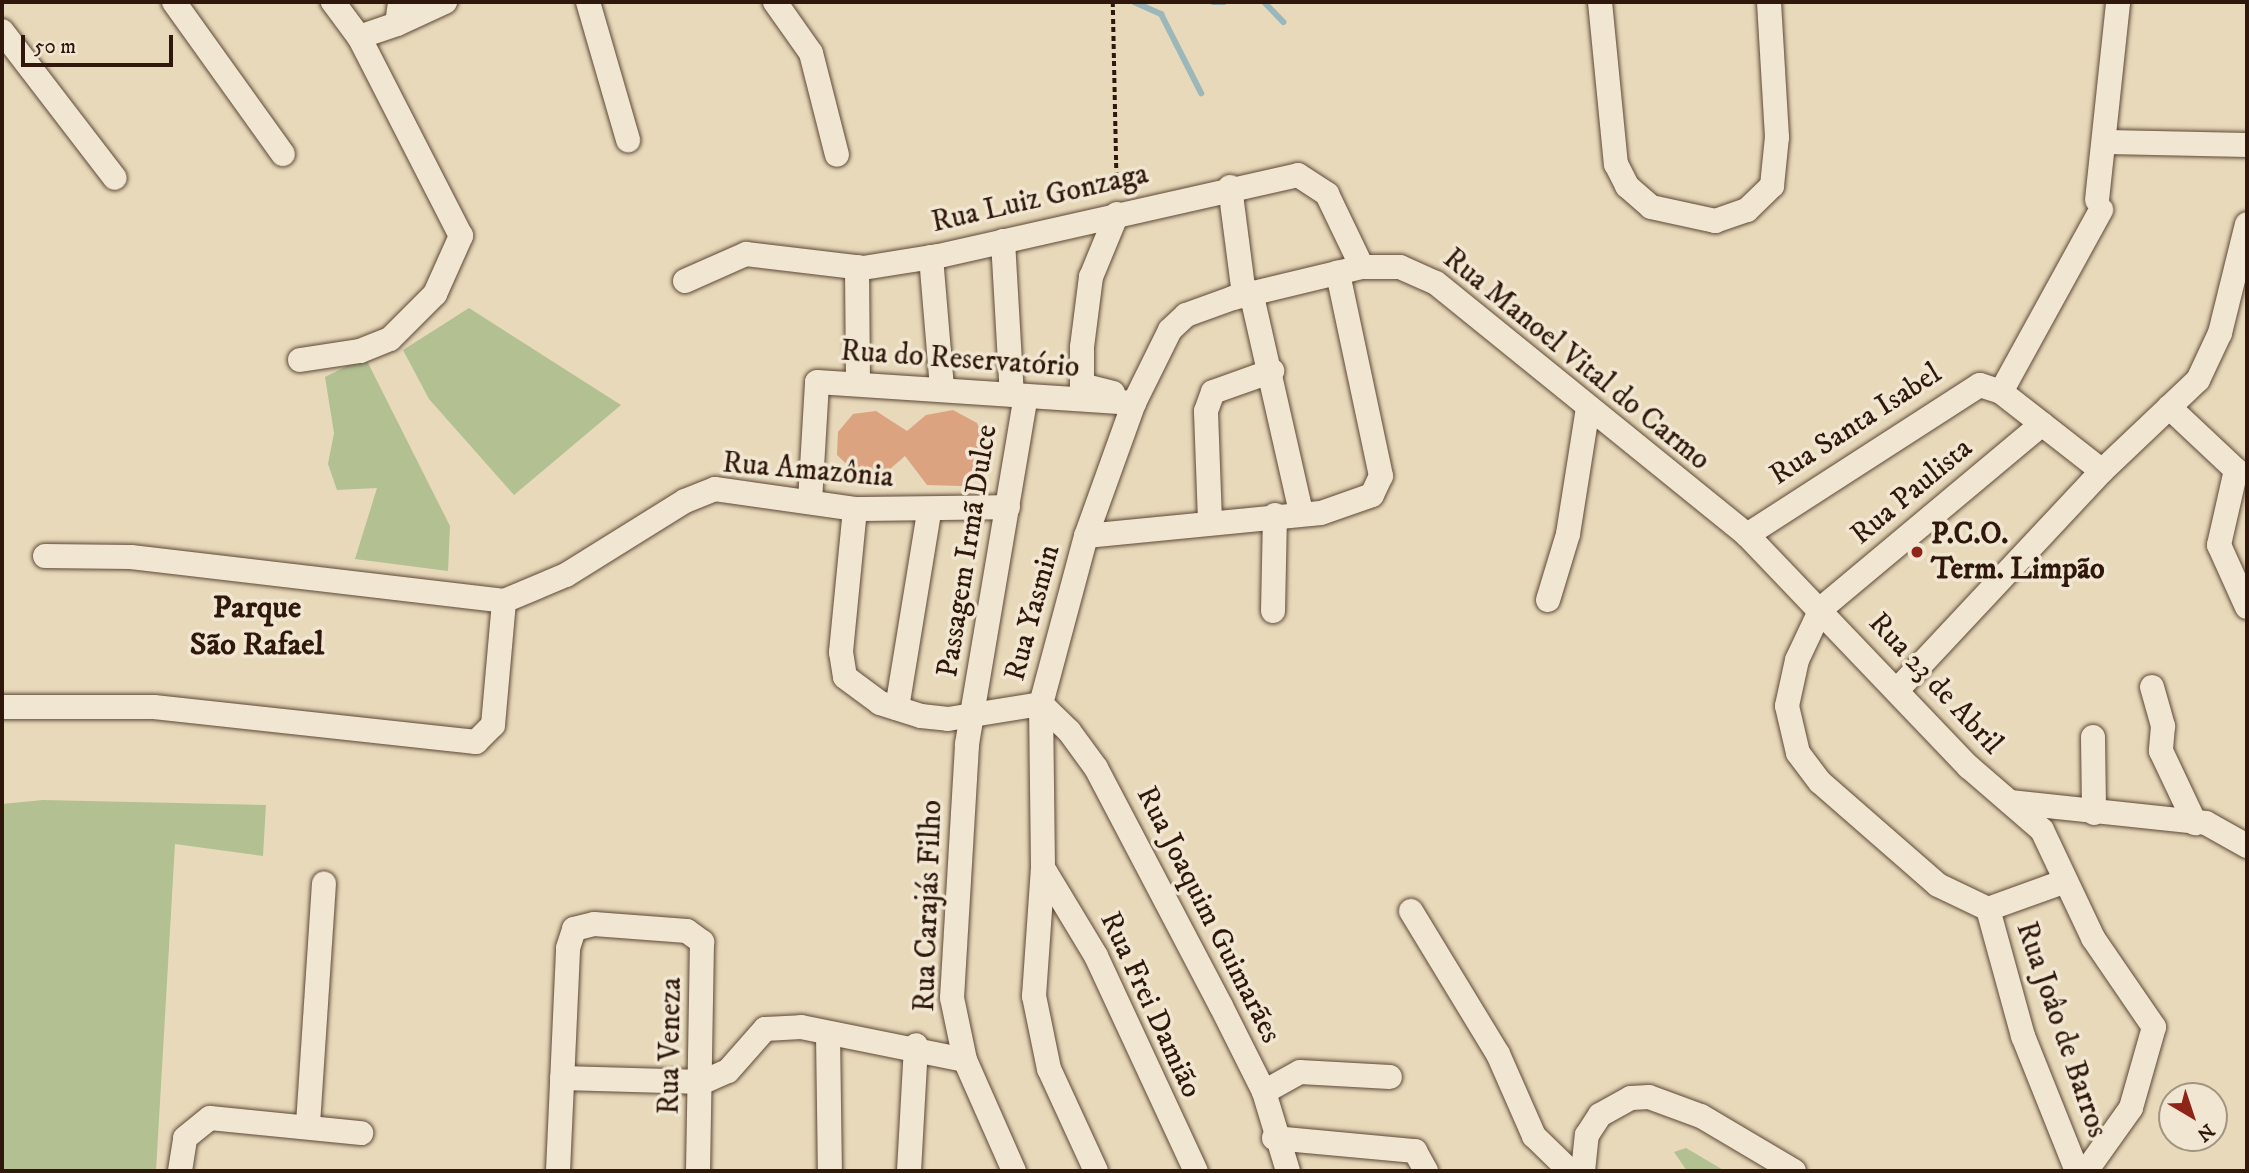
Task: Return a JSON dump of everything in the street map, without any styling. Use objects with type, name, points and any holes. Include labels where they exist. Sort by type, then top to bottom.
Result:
[{"type":"street","points":[[174,2],[283,154]]},
{"type":"street","points":[[300,360],[360,351],[390,339],[435,294],[461,236],[359,37],[333,2]]},
{"type":"street","points":[[359,37],[399,13],[445,2]]},
{"type":"street","points":[[588,2],[628,141]]},
{"type":"street","points":[[775,2],[811,53],[836,155]]},
{"type":"street","points":[[1600,2],[1616,164],[1627,186],[1651,207],[1715,221],[1747,210],[1772,186],[1777,137],[1769,2]]},
{"type":"street","points":[[2102,471],[2001,392],[2099,205],[2108,142],[2118,2]]},
{"type":"street","points":[[4,38],[115,178]]},
{"type":"street","points":[[2108,142],[2247,145]]},
{"type":"street","name":"Rua Luiz Gonzaga","points":[[685,281],[746,254],[857,267],[931,257],[1230,187],[1309,177],[1328,194],[1362,267]]},
{"type":"street","points":[[1230,187],[1248,293],[1272,371],[1301,512]]},
{"type":"street","points":[[1117,214],[1091,277],[1082,385],[1119,395],[1126,403]]},
{"type":"street","points":[[1899,688],[2102,471],[2198,380],[2210,359],[2243,265],[2247,223]]},
{"type":"street","name":"Passagem Irmã Dulce","points":[[973,716],[1008,507],[1019,396],[1003,241]]},
{"type":"street","points":[[931,257],[942,389]]},
{"type":"street","points":[[857,267],[858,382]]},
{"type":"street","name":"Rua Manoel Vital do Carmo","points":[[1086,536],[1126,403],[1170,330],[1186,315],[1248,293],[1362,267],[1400,267],[1436,283],[1747,535]]},
{"type":"street","name":"Rua Yasmin","points":[[1096,1171],[1038,1040],[1035,931],[1043,868],[1041,704],[1086,536],[1301,512],[1360,502],[1372,495],[1381,476],[1338,273]]},
{"type":"street","points":[[1210,521],[1206,411],[1213,392],[1272,371]]},
{"type":"street","name":"Rua do Reservatório","points":[[810,501],[817,382],[858,382],[1126,403]]},
{"type":"street","name":"Rua Santa Isabel","points":[[1747,535],[1960,394],[1980,384],[2001,392]]},
{"type":"street","points":[[2169,407],[2236,470],[2219,545],[2247,607]]},
{"type":"street","points":[[1548,600],[1568,534],[1588,408]]},
{"type":"street","name":"Rua Paulista","points":[[1821,609],[2042,424]]},
{"type":"street","name":"Rua Amazônia","points":[[504,601],[566,575],[685,501],[715,489],[855,509],[929,512],[1008,507]]},
{"type":"street","points":[[855,509],[842,669],[861,692],[897,708],[948,719],[1041,704]]},
{"type":"street","points":[[897,708],[929,512]]},
{"type":"street","points":[[1273,611],[1275,515]]},
{"type":"street","name":"Rua 23 de Abril","points":[[1747,535],[1899,688],[2006,801],[2051,843],[2063,882],[2148,1014],[2156,1040],[2131,1108],[2087,1171]]},
{"type":"street","points":[[2,707],[154,707],[477,742],[493,725],[504,601],[168,560],[45,556]]},
{"type":"street","points":[[1821,609],[1797,660],[1787,706],[1798,753],[1905,863],[1988,909],[2063,882]]},
{"type":"street","points":[[2152,687],[2163,726],[2161,751],[2195,823]]},
{"type":"street","name":"Rua Joaquim Guimarães","points":[[1041,704],[1096,768],[1264,1092],[1274,1138],[1288,1171]]},
{"type":"street","name":"Rua Carajás Filho","points":[[973,716],[952,998],[965,1060],[1014,1171]]},
{"type":"street","points":[[2093,737],[2094,813]]},
{"type":"street","points":[[2006,801],[2195,823],[2247,846]]},
{"type":"street","name":"Rua Frei Damião","points":[[1043,868],[1096,956],[1196,1171]]},
{"type":"street","points":[[308,1124],[324,884]]},
{"type":"street","name":"Rua Joâo de Barros","points":[[1988,909],[2023,1036],[2077,1171]]},
{"type":"street","points":[[1411,911],[1498,1054],[1534,1136],[1570,1171]]},
{"type":"street","name":"Rua Veneza","points":[[562,1078],[571,935],[582,925],[594,924],[687,931],[705,950],[703,1082],[698,1171]]},
{"type":"street","points":[[558,1171],[562,1078],[703,1082],[728,1071],[765,1029],[916,1045],[965,1060]]},
{"type":"street","points":[[828,1034],[830,1171]]},
{"type":"street","points":[[909,1171],[916,1045]]},
{"type":"street","points":[[1264,1092],[1300,1072],[1390,1077]]},
{"type":"street","points":[[1583,1171],[1587,1135],[1600,1115],[1631,1098],[1649,1097],[1701,1116],[1794,1171]]},
{"type":"street","points":[[180,1171],[185,1138],[210,1118],[308,1124],[361,1133]]},
{"type":"street","points":[[1274,1138],[1415,1151],[1426,1171]]},
{"type":"path","points":[[1113,2],[1117,214]]},
{"type":"green space","points":[[469,308],[621,405],[514,495],[429,399],[403,350]]},
{"type":"green space","points":[[365,357],[450,526],[448,571],[355,559],[377,488],[337,490],[328,464],[334,433],[325,377]]},
{"type":"green space","points":[[43,800],[266,805],[263,856],[175,844],[156,1171],[2,1171],[2,804]]},
{"type":"green space","points":[[1686,1148],[1725,1171],[1687,1171],[1674,1152]]},
{"type":"building","points":[[953,410],[977,423],[987,447],[980,470],[962,486],[927,485],[905,456],[882,476],[860,477],[837,455],[838,432],[853,414],[876,411],[907,431],[926,415]]},
{"type":"waterway","points":[[1134,2],[1161,14],[1201,93]]},
{"type":"waterway","points":[[1213,2],[1224,2]]},
{"type":"waterway","points":[[1264,2],[1283,22]]},
{"type":"place","name":"P.C.O. Term. Limpão","points":[[1917,552]]},
{"type":"district","name":"Parque São Rafael","points":[[257,628]]}]
